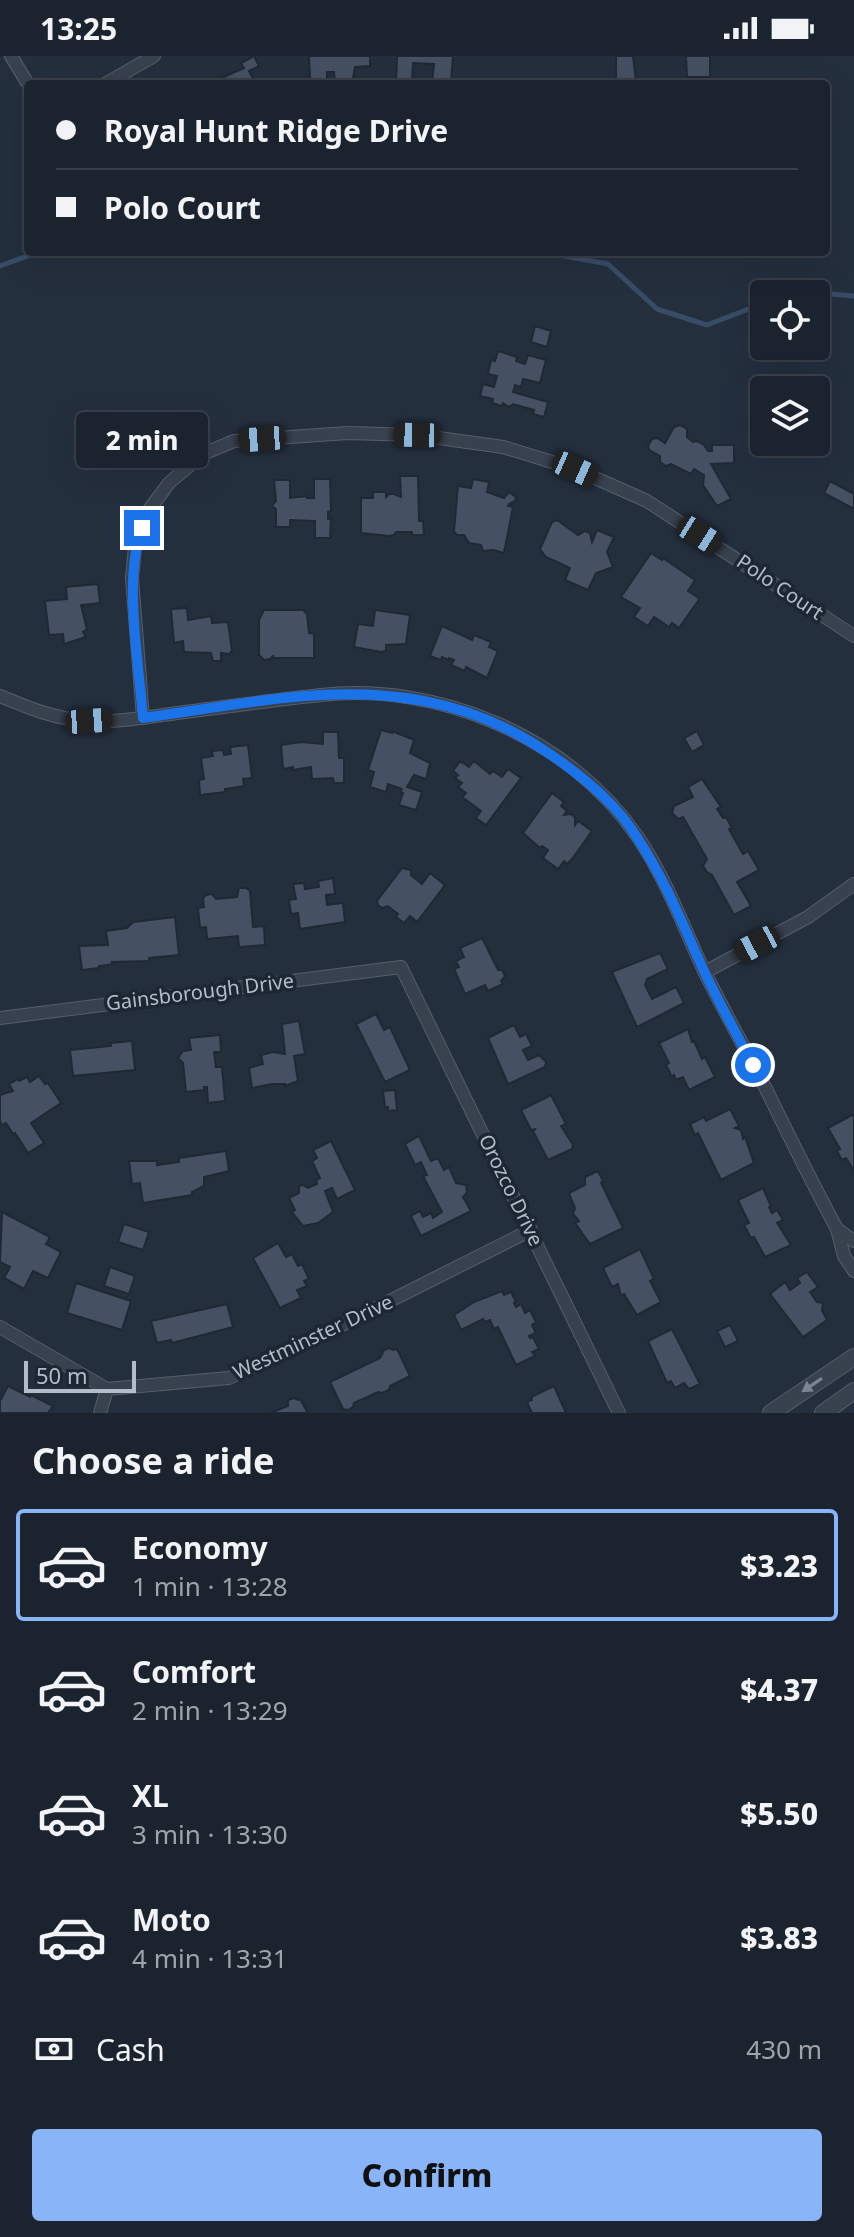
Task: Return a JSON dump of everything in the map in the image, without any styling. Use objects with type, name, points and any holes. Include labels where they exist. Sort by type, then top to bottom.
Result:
[{"type":"street","points":[[11,56],[26,80]]},
{"type":"street","points":[[112,80],[154,56]]},
{"type":"street","name":"Polo Court","points":[[143,718],[132,578],[135,547],[149,510],[169,483],[203,454],[234,441],[348,433],[417,435],[503,447],[575,469],[647,501],[854,636]]},
{"type":"street","points":[[0,696],[41,713],[89,721],[143,718],[308,696],[373,693],[454,707],[541,748],[579,775],[615,808],[637,836],[662,878],[705,972],[837,1229],[844,1256],[854,1271]]},
{"type":"street","points":[[705,972],[808,917],[854,884]]},
{"type":"street","name":"Gainsborough Drive","points":[[0,1018],[401,967]]},
{"type":"street","name":"Orozco Drive","points":[[401,967],[619,1413]]},
{"type":"street","points":[[837,1229],[854,1241]]},
{"type":"street","name":"Westminster Drive","points":[[107,1389],[229,1378],[531,1230]]},
{"type":"street","points":[[0,1327],[107,1389],[100,1413]]},
{"type":"street","points":[[771,1413],[854,1357]]},
{"type":"street","points":[[823,1413],[854,1391]]},
{"type":"building","points":[[254,56],[259,66],[249,71],[254,80],[217,80],[244,68],[241,63]]},
{"type":"building","points":[[309,56],[370,56],[370,66],[355,67],[353,80],[335,80],[334,72],[327,72],[327,79],[310,79]]},
{"type":"building","points":[[397,56],[453,56],[451,80],[432,80],[434,64],[413,63],[412,80],[396,80]]},
{"type":"building","points":[[616,56],[633,56],[636,80],[616,80]]},
{"type":"building","points":[[686,56],[710,56],[710,77],[687,77]]},
{"type":"building","points":[[535,326],[551,331],[547,347],[531,342]]},
{"type":"building","points":[[498,351],[517,357],[516,361],[525,364],[528,355],[546,360],[540,383],[523,379],[521,387],[515,385],[513,392],[548,402],[544,417],[533,414],[534,410],[513,404],[509,407],[503,403],[502,406],[492,403],[493,399],[480,396],[483,384],[494,387],[497,376],[488,374],[491,360],[495,361]]},
{"type":"building","points":[[680,425],[687,429],[687,437],[704,445],[708,451],[712,451],[712,445],[734,445],[734,463],[711,464],[731,499],[717,506],[703,485],[704,475],[694,469],[691,474],[671,464],[666,466],[660,462],[660,456],[649,450],[652,439],[657,438],[665,443],[674,427]]},
{"type":"building","points":[[400,476],[418,476],[419,521],[423,521],[424,535],[412,535],[412,532],[396,532],[389,536],[361,533],[361,498],[373,498],[373,492],[386,492],[386,497],[394,494],[401,497]]},
{"type":"building","points":[[314,479],[330,479],[330,538],[315,538],[315,521],[290,520],[290,527],[276,527],[276,509],[272,506],[276,501],[274,480],[290,480],[290,498],[314,498]]},
{"type":"building","points":[[473,479],[489,482],[487,492],[504,498],[509,492],[516,497],[508,506],[513,507],[504,553],[483,551],[481,545],[469,543],[464,535],[457,535],[454,531],[458,486],[471,488]]},
{"type":"building","points":[[830,481],[854,494],[854,509],[824,493]]},
{"type":"building","points":[[557,520],[578,535],[585,531],[590,533],[592,542],[597,530],[614,537],[607,552],[613,567],[596,573],[588,590],[565,580],[570,568],[546,557],[540,549],[552,522]]},
{"type":"building","points":[[651,553],[695,580],[688,591],[699,598],[698,601],[679,628],[672,623],[669,627],[654,617],[648,626],[634,617],[640,608],[621,597]]},
{"type":"building","points":[[98,584],[100,603],[81,605],[86,637],[64,644],[63,634],[49,635],[45,601],[67,599],[66,587]]},
{"type":"building","points":[[187,608],[188,620],[211,616],[212,623],[228,622],[232,651],[229,654],[221,653],[221,661],[213,661],[211,653],[184,652],[183,641],[174,643],[171,609]]},
{"type":"building","points":[[264,610],[303,610],[307,614],[309,633],[314,634],[314,658],[273,656],[264,660],[259,655],[259,620]]},
{"type":"building","points":[[375,610],[410,615],[406,644],[386,645],[386,651],[381,652],[354,647],[358,624],[373,626]]},
{"type":"building","points":[[442,626],[472,640],[474,635],[491,642],[489,647],[498,651],[487,678],[466,667],[465,671],[451,665],[454,660],[449,658],[442,657],[441,660],[430,656]]},
{"type":"building","points":[[381,730],[414,740],[410,753],[430,763],[426,779],[414,775],[407,787],[422,792],[416,810],[399,805],[402,789],[388,784],[386,792],[370,787],[374,772],[368,770]]},
{"type":"building","points":[[697,731],[704,745],[692,752],[684,738]]},
{"type":"building","points":[[323,732],[338,732],[339,758],[344,758],[344,783],[334,783],[333,778],[312,779],[311,767],[293,770],[293,767],[283,767],[281,745],[301,742],[323,744]]},
{"type":"building","points":[[248,745],[252,778],[243,779],[244,786],[200,795],[199,780],[204,779],[201,758],[213,756],[212,751],[223,750],[224,755],[231,754],[230,747]]},
{"type":"building","points":[[460,761],[469,767],[474,761],[490,774],[493,771],[502,777],[508,769],[521,778],[486,825],[476,818],[481,811],[462,797],[466,793],[458,787],[462,783],[455,778],[458,775],[453,771]]},
{"type":"building","points":[[702,779],[721,807],[717,809],[723,818],[726,817],[743,854],[748,851],[759,870],[737,882],[751,906],[734,915],[712,875],[703,866],[707,859],[683,817],[678,819],[672,813],[674,806],[693,797],[688,787]]},
{"type":"building","points":[[552,793],[564,802],[561,806],[567,811],[564,815],[571,814],[575,817],[575,825],[578,821],[592,831],[572,859],[567,864],[564,861],[558,869],[543,858],[548,850],[542,846],[540,848],[523,833]]},
{"type":"building","points":[[402,868],[411,870],[411,875],[422,884],[430,873],[445,885],[417,922],[410,916],[404,923],[388,906],[382,908],[378,905],[377,901]]},
{"type":"building","points":[[333,878],[335,894],[326,895],[327,905],[343,903],[345,922],[300,929],[298,913],[291,914],[289,900],[296,899],[293,884],[304,883],[305,889],[319,887],[318,881]]},
{"type":"building","points":[[239,888],[250,891],[253,927],[264,926],[265,945],[239,947],[238,936],[207,939],[206,927],[200,928],[198,908],[204,907],[203,898],[212,894],[216,899],[237,897]]},
{"type":"building","points":[[175,917],[179,955],[149,958],[149,961],[112,962],[99,968],[82,970],[79,946],[108,945],[106,931],[127,928],[133,922]]},
{"type":"building","points":[[482,938],[498,970],[502,970],[505,976],[501,981],[503,984],[488,991],[485,985],[465,994],[454,969],[459,967],[456,961],[464,957],[460,948]]},
{"type":"building","points":[[660,953],[668,969],[647,979],[645,985],[652,999],[676,987],[684,1003],[637,1027],[612,972]]},
{"type":"building","points":[[376,1014],[384,1030],[390,1027],[410,1070],[385,1082],[356,1024]]},
{"type":"building","points":[[299,1021],[305,1054],[294,1056],[298,1081],[285,1086],[272,1084],[252,1088],[249,1068],[263,1064],[261,1055],[273,1052],[285,1054],[282,1024]]},
{"type":"building","points":[[514,1025],[520,1037],[526,1034],[532,1046],[523,1050],[528,1060],[539,1055],[546,1062],[545,1067],[508,1084],[488,1038]]},
{"type":"building","points":[[688,1029],[692,1042],[702,1059],[705,1057],[715,1077],[689,1090],[683,1077],[676,1080],[674,1075],[672,1077],[659,1043]]},
{"type":"building","points":[[220,1035],[221,1052],[214,1052],[216,1067],[222,1067],[225,1101],[208,1103],[207,1087],[186,1092],[183,1063],[178,1058],[183,1051],[191,1050],[189,1038]]},
{"type":"building","points":[[132,1041],[135,1070],[73,1076],[70,1050]]},
{"type":"building","points":[[39,1076],[45,1084],[48,1083],[61,1103],[31,1123],[44,1143],[28,1153],[6,1123],[2,1125],[0,1122],[0,1095],[13,1091],[9,1084],[18,1079],[27,1077],[30,1082]]},
{"type":"building","points":[[395,1090],[397,1110],[388,1111],[383,1091]]},
{"type":"building","points":[[551,1095],[566,1124],[561,1126],[573,1145],[572,1149],[548,1160],[533,1131],[536,1129],[531,1130],[521,1110]]},
{"type":"building","points":[[730,1109],[739,1126],[735,1128],[741,1130],[743,1139],[745,1137],[754,1163],[721,1180],[698,1133],[695,1135],[690,1124],[704,1117],[706,1121]]},
{"type":"building","points":[[854,1114],[854,1171],[846,1158],[842,1160],[837,1151],[840,1149],[828,1128]]},
{"type":"building","points":[[419,1136],[431,1161],[438,1158],[444,1170],[449,1167],[456,1183],[466,1185],[467,1192],[463,1197],[471,1211],[421,1236],[411,1216],[420,1211],[423,1217],[431,1213],[433,1218],[442,1212],[423,1176],[427,1175],[421,1162],[415,1165],[405,1144]]},
{"type":"building","points":[[331,1141],[355,1190],[337,1199],[332,1188],[325,1191],[333,1212],[318,1223],[303,1226],[292,1212],[295,1210],[289,1198],[299,1193],[299,1186],[308,1188],[317,1184],[316,1180],[320,1178],[312,1161],[317,1158],[313,1150]]},
{"type":"building","points":[[226,1151],[229,1171],[204,1177],[204,1186],[192,1195],[143,1203],[140,1183],[132,1184],[129,1161],[157,1161],[157,1165],[179,1162],[179,1158]]},
{"type":"building","points":[[598,1171],[623,1228],[590,1244],[575,1223],[579,1221],[573,1214],[575,1208],[569,1193],[585,1185],[585,1177]]},
{"type":"building","points":[[763,1188],[772,1213],[777,1210],[783,1220],[777,1223],[791,1245],[765,1257],[744,1225],[749,1223],[738,1200]]},
{"type":"building","points":[[2,1212],[50,1237],[46,1244],[61,1252],[48,1278],[33,1271],[24,1289],[4,1278],[10,1267],[0,1262]]},
{"type":"building","points":[[124,1224],[149,1232],[143,1250],[118,1242]]},
{"type":"building","points":[[278,1243],[286,1257],[292,1254],[298,1266],[302,1264],[309,1279],[304,1281],[307,1286],[297,1290],[301,1298],[280,1308],[253,1258]]},
{"type":"building","points":[[640,1249],[654,1279],[650,1281],[661,1302],[637,1315],[624,1294],[621,1296],[618,1284],[612,1287],[603,1268]]},
{"type":"building","points":[[110,1267],[135,1276],[129,1294],[104,1286]]},
{"type":"building","points":[[807,1272],[818,1287],[810,1292],[817,1302],[823,1303],[822,1310],[827,1320],[803,1337],[770,1294],[785,1282],[790,1290],[800,1283],[797,1278]]},
{"type":"building","points":[[76,1283],[131,1301],[122,1330],[67,1313]]},
{"type":"building","points":[[502,1291],[504,1295],[511,1292],[516,1307],[521,1304],[525,1313],[530,1310],[536,1322],[532,1325],[536,1333],[529,1336],[533,1337],[539,1349],[532,1352],[535,1356],[516,1365],[498,1327],[494,1329],[490,1320],[485,1322],[483,1319],[461,1330],[454,1315],[474,1302]]},
{"type":"building","points":[[227,1304],[233,1327],[172,1343],[171,1340],[157,1343],[151,1321]]},
{"type":"building","points":[[730,1325],[738,1341],[725,1347],[717,1331]]},
{"type":"building","points":[[672,1329],[700,1384],[689,1389],[684,1383],[675,1388],[671,1381],[667,1383],[648,1341]]},
{"type":"building","points":[[389,1348],[397,1349],[410,1376],[390,1386],[389,1390],[354,1403],[348,1410],[343,1409],[330,1382],[380,1358]]},
{"type":"building","points":[[8,1386],[53,1406],[48,1413],[0,1413],[0,1401]]},
{"type":"building","points":[[554,1386],[566,1413],[532,1413],[527,1402],[532,1400],[531,1397]]},
{"type":"building","points":[[300,1399],[308,1413],[270,1413],[288,1406],[288,1400]]},
{"type":"waterway","points":[[0,266],[28,256]]},
{"type":"waterway","points":[[564,256],[608,264],[657,309],[707,325],[750,308]]},
{"type":"waterway","points":[[830,294],[854,296]]},
{"type":"route","points":[[142,528],[135,547],[132,578],[143,718],[308,696],[373,693],[454,707],[517,733],[579,775],[615,808],[637,836],[662,878],[705,972],[753,1065]]}]
